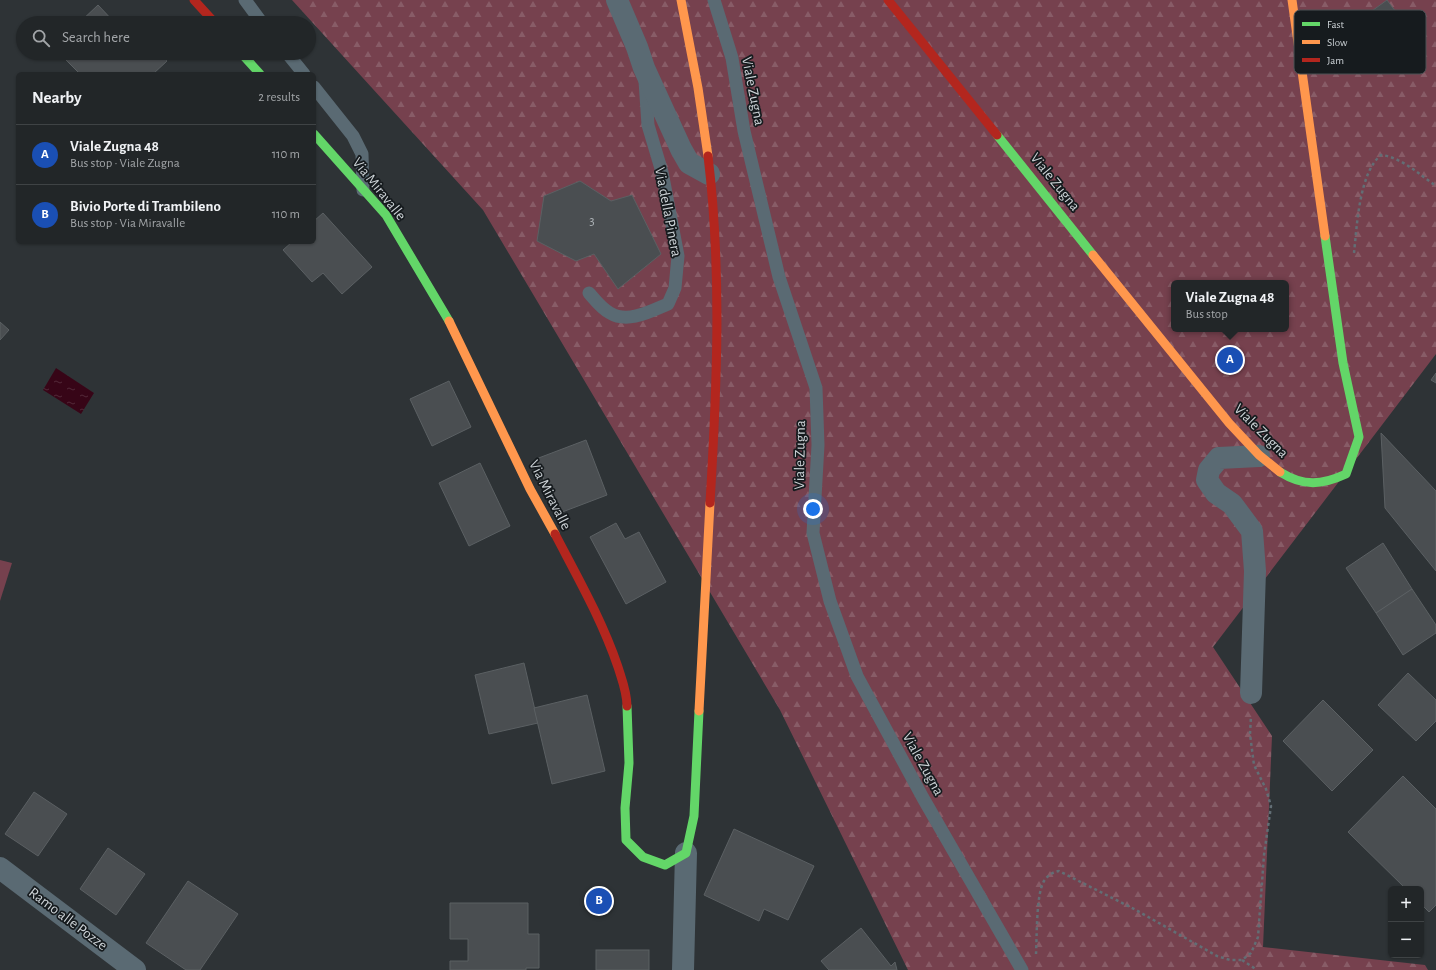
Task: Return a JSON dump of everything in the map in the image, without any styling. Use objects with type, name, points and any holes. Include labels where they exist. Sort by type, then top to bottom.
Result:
[{"type":"street","points":[[194,0],[208,16]]},
{"type":"street","name":"Via della Pinera","points":[[616,0],[637,47],[644,68],[689,163],[709,174]]},
{"type":"street","points":[[681,0],[698,79],[716,235],[716,335],[713,453],[694,816],[686,853],[684,970]]},
{"type":"street","name":"Viale Zugna","points":[[888,0],[1229,423],[1271,468],[1298,481],[1324,483],[1346,474],[1359,437],[1343,363],[1302,74]]},
{"type":"street","name":"Viale Zugna","points":[[1292,0],[1294,14]]},
{"type":"street","points":[[247,60],[258,72]]},
{"type":"street","name":"Via Miravalle","points":[[316,136],[386,215],[454,330],[530,489],[589,598],[613,652],[626,694],[629,763],[625,808],[626,840],[643,857],[665,865],[686,853]]},
{"type":"street","points":[[1251,693],[1255,571],[1252,531],[1232,504],[1216,493],[1207,480],[1209,470],[1219,458],[1259,456]]},
{"type":"street","name":"Ramo alle Pozze","points":[[0,868],[135,970]]},
{"type":"lane","points":[[245,0],[257,16]]},
{"type":"lane","name":"Viale Zugna","points":[[714,0],[732,58],[744,131],[779,277],[816,388],[818,445],[813,533],[830,601],[857,676],[923,798],[1022,970]]},
{"type":"lane","points":[[293,60],[302,72]]},
{"type":"lane","name":"Via della Pinera","points":[[589,293],[610,314],[626,318],[646,313],[668,304],[675,288],[678,256],[662,172],[648,125],[644,68]]},
{"type":"lane","points":[[316,89],[353,136],[362,154],[363,190]]},
{"type":"path","points":[[1354,256],[1359,209],[1366,181],[1374,161],[1381,155],[1388,156],[1408,167],[1436,186]]},
{"type":"path","points":[[1242,960],[1251,953],[1258,937],[1264,855],[1271,806],[1266,789],[1254,765],[1250,734],[1251,693]]},
{"type":"path","points":[[1036,955],[1039,903],[1044,882],[1052,873],[1059,871],[1136,910],[1217,956],[1230,960],[1242,960],[1257,970]]},
{"type":"green space","points":[[292,0],[1436,0],[1436,354],[1213,647],[1272,736],[1263,947],[1425,965],[1428,970],[908,970],[780,710],[483,210],[316,26],[316,16],[307,16]]},
{"type":"green space","points":[[0,560],[12,563],[0,601]]},
{"type":"water","points":[[56,368],[94,393],[81,414],[43,390]]},
{"type":"building","points":[[1387,0],[1394,10],[1373,10]]},
{"type":"building","points":[[98,5],[108,16],[86,16]]},
{"type":"building","points":[[66,60],[167,61],[155,72],[78,72]]},
{"type":"building","points":[[580,181],[611,201],[632,195],[661,254],[618,289],[594,254],[576,261],[537,241],[544,196]]},
{"type":"building","points":[[323,213],[372,267],[342,294],[323,273],[312,282],[283,250],[290,244],[316,244],[316,219]]},
{"type":"building","points":[[0,322],[9,330],[0,340]]},
{"type":"building","points":[[1436,373],[1436,383],[1431,380]]},
{"type":"building","points":[[449,381],[471,427],[432,446],[410,399]]},
{"type":"building","points":[[1381,433],[1436,491],[1436,571],[1385,508]]},
{"type":"building","points":[[586,440],[607,495],[557,514],[536,459]]},
{"type":"building","points":[[480,463],[510,526],[469,546],[439,483]]},
{"type":"building","points":[[616,523],[625,539],[639,532],[666,582],[626,604],[590,537]]},
{"type":"building","points":[[1383,543],[1412,589],[1376,613],[1346,568]]},
{"type":"building","points":[[1412,589],[1436,625],[1436,633],[1403,655],[1376,613]]},
{"type":"building","points":[[524,663],[538,723],[489,734],[475,675]]},
{"type":"building","points":[[1408,673],[1436,700],[1436,721],[1416,741],[1378,705]]},
{"type":"building","points":[[587,695],[605,771],[552,784],[534,708]]},
{"type":"building","points":[[1323,700],[1373,750],[1332,791],[1283,741]]},
{"type":"building","points":[[1403,776],[1436,809],[1436,905],[1429,912],[1424,907],[1424,886],[1403,886],[1348,832]]},
{"type":"building","points":[[34,792],[67,814],[38,856],[5,834]]},
{"type":"building","points":[[734,829],[814,866],[788,920],[764,909],[759,921],[704,895]]},
{"type":"building","points":[[108,848],[145,874],[116,915],[80,889]]},
{"type":"building","points":[[188,881],[238,914],[200,970],[186,970],[146,943]]},
{"type":"building","points":[[450,903],[528,903],[528,934],[539,934],[539,968],[526,968],[526,970],[450,970],[450,961],[468,961],[468,939],[450,939]]},
{"type":"building","points":[[861,928],[891,966],[895,962],[897,970],[829,970],[821,961]]},
{"type":"building","points":[[596,950],[649,950],[649,970],[596,970]]},
{"type":"traffic: fast","points":[[247,60],[258,72]]},
{"type":"traffic: fast","points":[[997,135],[1093,255]]},
{"type":"traffic: fast","points":[[316,136],[386,215],[449,321]]},
{"type":"traffic: fast","points":[[1280,472],[1297,480],[1313,483],[1337,478],[1346,474],[1359,437],[1343,363],[1325,236]]},
{"type":"traffic: fast","points":[[627,706],[629,763],[625,808],[626,840],[643,857],[665,865],[686,853],[694,816],[699,711]]},
{"type":"traffic: slow","points":[[681,0],[698,88],[708,156]]},
{"type":"traffic: slow","points":[[1292,0],[1294,14]]},
{"type":"traffic: slow","points":[[1302,74],[1325,236]]},
{"type":"traffic: slow","points":[[1093,255],[1229,423],[1259,455],[1280,472]]},
{"type":"traffic: slow","points":[[449,321],[530,489],[555,534]]},
{"type":"traffic: slow","points":[[699,711],[710,503]]},
{"type":"traffic: jam","points":[[194,0],[209,16]]},
{"type":"traffic: jam","points":[[888,0],[997,135]]},
{"type":"traffic: jam","points":[[708,156],[717,286],[715,416],[710,503]]},
{"type":"traffic: jam","points":[[555,534],[605,633],[623,681],[627,706]]},
{"type":"place","name":"Viale Zugna 48","points":[[1230,360]]},
{"type":"place","name":"Bivio Porte di Trambileno","points":[[599,901]]}]
